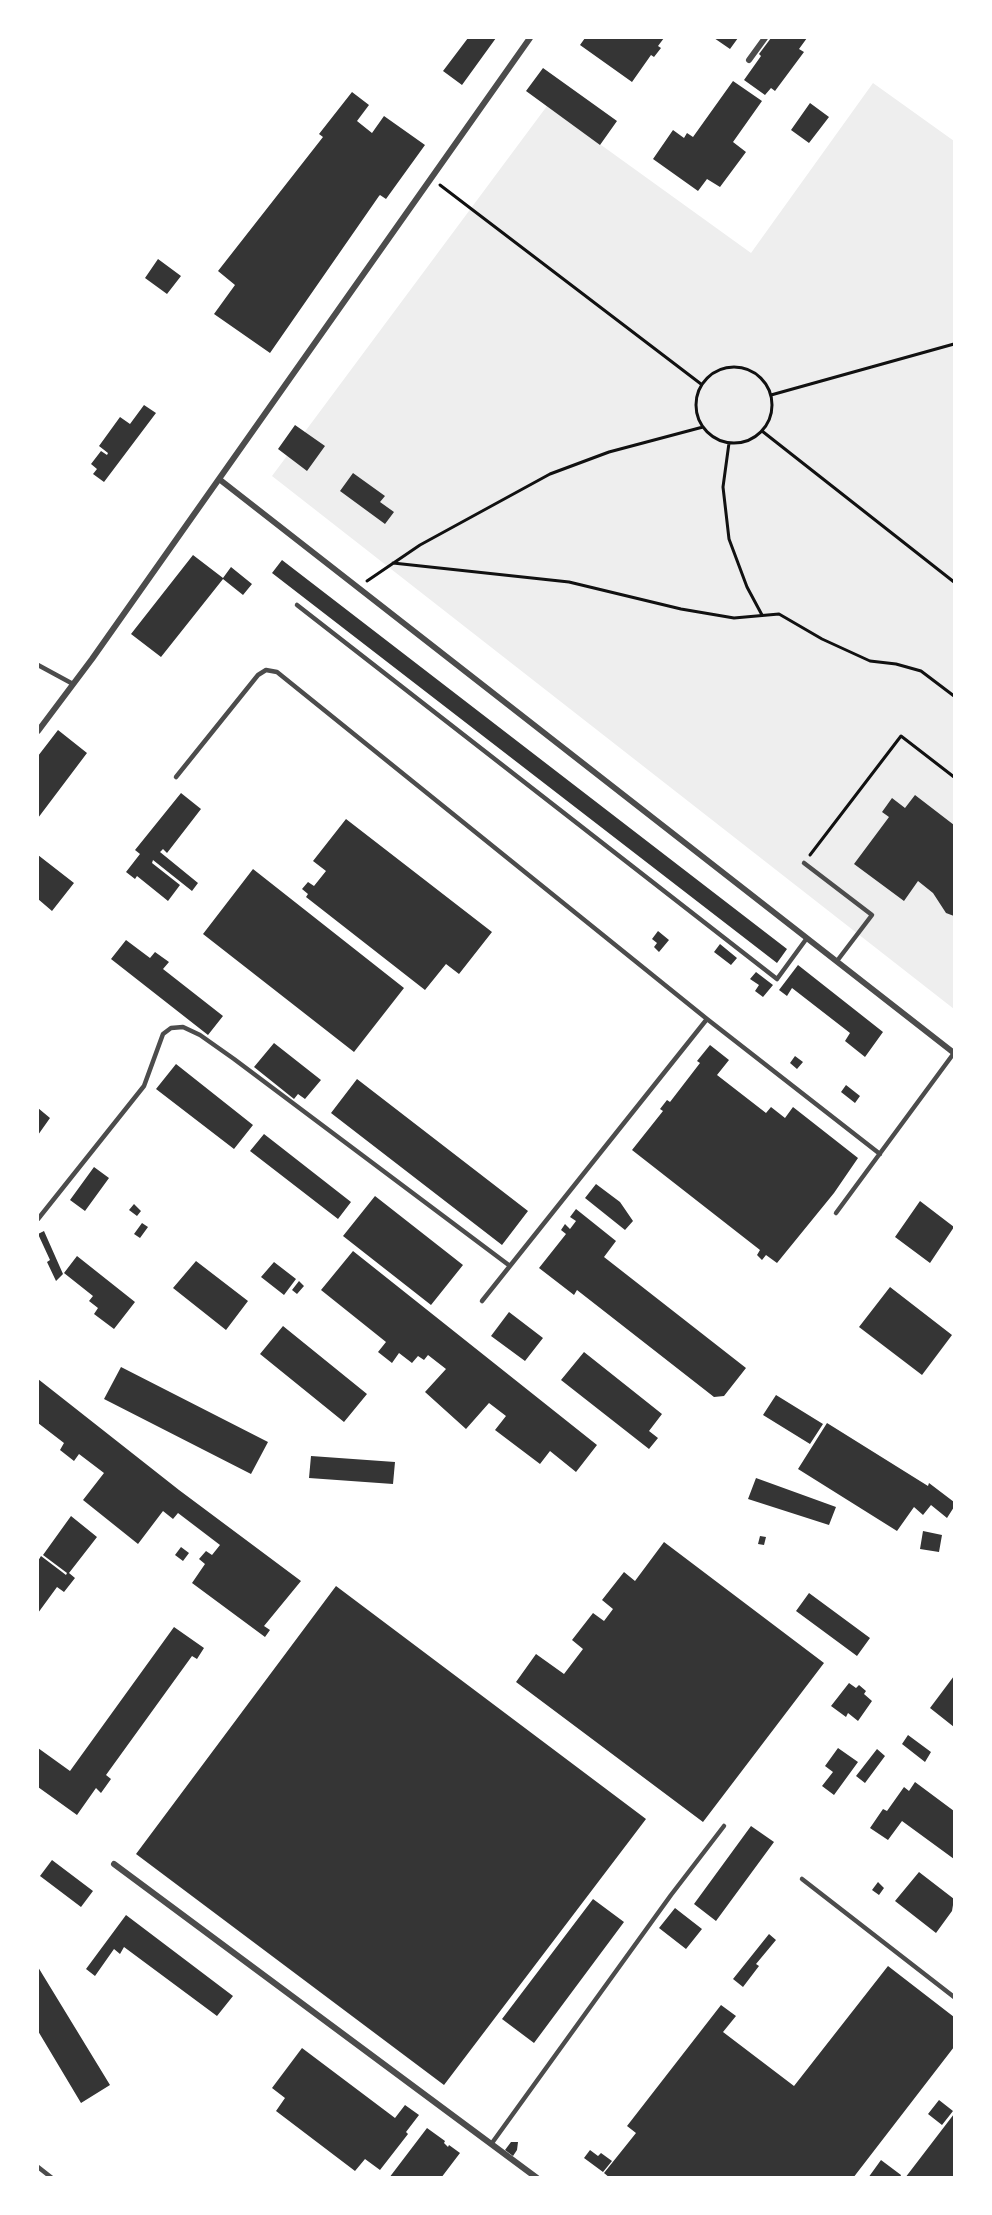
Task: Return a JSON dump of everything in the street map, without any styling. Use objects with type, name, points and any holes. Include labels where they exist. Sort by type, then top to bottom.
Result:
[{"type":"street","points":[[38,730],[219,479],[530,38]]},
{"type":"street","points":[[749,60],[765,38]]},
{"type":"street","points":[[219,479],[954,1053]]},
{"type":"street","points":[[114,1864],[492,2142],[537,2178]]},
{"type":"lane","points":[[297,605],[777,979],[807,938]]},
{"type":"lane","points":[[38,665],[73,684]]},
{"type":"lane","points":[[176,777],[258,675],[266,670],[277,672],[707,1019],[880,1154]]},
{"type":"lane","points":[[804,863],[872,915],[837,961]]},
{"type":"lane","points":[[482,1301],[707,1019]]},
{"type":"lane","points":[[38,1219],[144,1086],[163,1034],[171,1028],[183,1027],[200,1035],[234,1059],[510,1266]]},
{"type":"lane","points":[[836,1213],[954,1053]]},
{"type":"lane","points":[[492,2142],[671,1895],[724,1826]]},
{"type":"lane","points":[[802,1879],[954,1997]]},
{"type":"lane","points":[[38,2167],[52,2178]]},
{"type":"path","points":[[432,179],[702,384]]},
{"type":"path","points":[[771,395],[954,344]]},
{"type":"path","points":[[746,368],[757,374],[766,384],[771,395],[772,408],[769,420],[762,431],[752,439],[740,443],[729,443],[715,439],[698,420],[695,408],[696,396],[710,375],[721,369],[746,368]]},
{"type":"path","points":[[358,587],[420,545],[550,474],[609,452],[703,427]]},
{"type":"path","points":[[762,431],[954,582]]},
{"type":"path","points":[[729,443],[723,487],[729,539],[747,587],[762,615]]},
{"type":"path","points":[[393,563],[569,582],[681,609],[734,618],[779,614],[822,639],[870,661],[896,664],[921,671],[954,696]]},
{"type":"path","points":[[804,863],[901,736],[954,777]]},
{"type":"shaded area","points":[[873,83],[954,141],[954,1009],[272,476],[547,106],[751,253]]},
{"type":"building","points":[[468,38],[496,38],[462,85],[443,71]]},
{"type":"building","points":[[585,38],[664,38],[658,46],[661,48],[654,57],[651,55],[632,82],[580,45]]},
{"type":"building","points":[[714,38],[738,38],[730,49]]},
{"type":"building","points":[[771,38],[807,38],[799,49],[804,52],[775,91],[771,88],[765,95],[744,80]]},
{"type":"building","points":[[543,68],[617,121],[600,145],[526,91]]},
{"type":"building","points":[[733,81],[762,101],[733,142],[746,152],[720,187],[707,179],[698,191],[653,159],[673,130],[684,138],[687,133],[693,137]]},
{"type":"building","points":[[352,92],[369,105],[357,121],[372,133],[384,116],[425,145],[386,199],[379,196],[270,353],[214,314],[235,285],[218,271],[323,137],[319,134]]},
{"type":"building","points":[[810,103],[829,117],[809,143],[791,130]]},
{"type":"building","points":[[158,259],[181,276],[167,294],[145,278]]},
{"type":"building","points":[[144,405],[156,413],[104,482],[93,474],[97,469],[91,464],[101,451],[107,455],[108,453],[99,446],[120,417],[130,424]]},
{"type":"building","points":[[295,425],[325,446],[307,471],[278,449]]},
{"type":"building","points":[[353,473],[385,496],[380,502],[394,512],[385,524],[340,491]]},
{"type":"building","points":[[193,555],[223,578],[231,567],[252,584],[243,595],[223,579],[161,657],[131,634]]},
{"type":"building","points":[[282,560],[787,949],[777,963],[272,573]]},
{"type":"building","points":[[58,730],[87,753],[38,818],[38,756]]},
{"type":"building","points":[[181,793],[201,809],[167,853],[163,849],[160,852],[198,883],[192,891],[153,860],[152,863],[180,885],[168,901],[137,876],[135,879],[126,872],[140,854],[135,850]]},
{"type":"building","points":[[915,795],[954,825],[954,916],[946,913],[933,893],[918,881],[904,901],[854,864],[889,817],[882,812],[892,798],[905,808]]},
{"type":"building","points":[[346,819],[492,932],[459,974],[446,964],[425,990],[306,897],[308,894],[302,889],[308,882],[314,886],[326,871],[313,861]]},
{"type":"building","points":[[38,855],[74,883],[52,911],[38,899]]},
{"type":"building","points":[[253,869],[404,988],[354,1052],[203,934]]},
{"type":"building","points":[[658,931],[669,940],[659,952],[654,947],[657,943],[652,939]]},
{"type":"building","points":[[126,940],[150,958],[155,952],[169,962],[163,969],[223,1016],[208,1035],[111,959]]},
{"type":"building","points":[[720,944],[737,958],[731,965],[714,952]]},
{"type":"building","points":[[798,965],[883,1032],[865,1057],[845,1041],[850,1033],[792,988],[787,996],[779,990]]},
{"type":"building","points":[[756,972],[773,985],[763,997],[755,991],[759,985],[750,979]]},
{"type":"building","points":[[274,1043],[321,1080],[305,1099],[298,1094],[294,1099],[254,1067]]},
{"type":"building","points":[[710,1045],[729,1060],[717,1075],[766,1113],[771,1107],[785,1118],[793,1107],[858,1158],[834,1193],[777,1263],[766,1255],[762,1260],[757,1255],[760,1250],[632,1150],[663,1111],[660,1109],[667,1100],[670,1102],[700,1063],[697,1061]]},
{"type":"building","points":[[795,1056],[803,1062],[797,1069],[790,1063]]},
{"type":"building","points":[[176,1064],[253,1125],[234,1149],[156,1089]]},
{"type":"building","points":[[357,1079],[528,1211],[502,1245],[331,1113]]},
{"type":"building","points":[[846,1085],[860,1096],[855,1103],[841,1092]]},
{"type":"building","points":[[38,1108],[50,1118],[38,1135]]},
{"type":"building","points":[[264,1134],[351,1202],[338,1219],[250,1151]]},
{"type":"building","points":[[94,1167],[109,1178],[85,1211],[70,1200]]},
{"type":"building","points":[[596,1184],[620,1202],[633,1221],[625,1230],[585,1198]]},
{"type":"building","points":[[375,1196],[463,1265],[431,1305],[343,1236]]},
{"type":"building","points":[[920,1201],[954,1227],[930,1263],[895,1237]]},
{"type":"building","points":[[134,1204],[141,1211],[137,1216],[129,1210]]},
{"type":"building","points":[[576,1209],[616,1241],[604,1257],[746,1368],[724,1396],[714,1397],[577,1290],[574,1295],[539,1268],[566,1234],[561,1230],[565,1224],[570,1229],[576,1221],[570,1217]]},
{"type":"building","points":[[142,1223],[148,1227],[140,1238],[134,1234]]},
{"type":"building","points":[[44,1231],[63,1274],[56,1281],[47,1262],[50,1260],[38,1234]]},
{"type":"building","points":[[353,1251],[597,1445],[576,1472],[550,1451],[540,1464],[495,1430],[506,1416],[489,1403],[466,1429],[425,1392],[446,1369],[428,1355],[424,1360],[418,1356],[412,1363],[399,1353],[392,1363],[378,1352],[386,1342],[321,1290]]},
{"type":"building","points":[[77,1256],[135,1302],[114,1329],[94,1314],[98,1308],[89,1301],[93,1296],[64,1273]]},
{"type":"building","points":[[196,1261],[248,1301],[226,1330],[173,1288]]},
{"type":"building","points":[[274,1262],[296,1279],[284,1295],[261,1277]]},
{"type":"building","points":[[299,1281],[304,1286],[297,1294],[292,1290]]},
{"type":"building","points":[[890,1287],[952,1335],[922,1375],[859,1327]]},
{"type":"building","points":[[509,1312],[543,1338],[525,1361],[491,1336]]},
{"type":"building","points":[[283,1326],[367,1394],[344,1422],[260,1354]]},
{"type":"building","points":[[584,1352],[662,1414],[649,1431],[658,1438],[649,1449],[561,1380]]},
{"type":"building","points":[[121,1367],[268,1442],[251,1474],[104,1399]]},
{"type":"building","points":[[38,1379],[179,1490],[301,1581],[264,1626],[270,1630],[265,1637],[192,1583],[205,1564],[199,1559],[206,1551],[212,1555],[220,1545],[178,1513],[173,1519],[163,1511],[138,1544],[83,1500],[104,1473],[79,1454],[74,1461],[60,1450],[64,1443],[38,1423]]},
{"type":"building","points":[[776,1395],[823,1424],[810,1444],[763,1415]]},
{"type":"building","points":[[827,1423],[928,1486],[929,1483],[954,1502],[954,1507],[947,1518],[931,1505],[923,1515],[914,1507],[897,1531],[798,1469]]},
{"type":"building","points":[[311,1456],[395,1462],[393,1484],[309,1478]]},
{"type":"building","points":[[756,1478],[836,1507],[829,1525],[748,1499]]},
{"type":"building","points":[[71,1516],[97,1537],[69,1573],[75,1578],[64,1592],[57,1587],[38,1613],[38,1561],[41,1556],[66,1575],[67,1573],[43,1555]]},
{"type":"building","points":[[923,1531],[942,1535],[939,1552],[920,1549]]},
{"type":"building","points":[[760,1536],[766,1537],[764,1545],[758,1544]]},
{"type":"building","points":[[664,1542],[824,1663],[703,1822],[516,1682],[536,1654],[564,1674],[583,1649],[572,1640],[593,1613],[604,1621],[613,1609],[602,1600],[624,1572],[635,1581]]},
{"type":"building","points":[[181,1547],[189,1553],[183,1561],[175,1555]]},
{"type":"building","points":[[336,1586],[646,1819],[444,2085],[136,1854]]},
{"type":"building","points":[[809,1593],[870,1638],[857,1656],[796,1611]]},
{"type":"building","points":[[174,1627],[204,1648],[197,1659],[192,1656],[106,1775],[111,1779],[101,1793],[96,1788],[77,1815],[38,1787],[38,1748],[70,1771]]},
{"type":"building","points":[[954,1676],[954,1727],[930,1708]]},
{"type":"building","points":[[849,1683],[856,1688],[859,1685],[872,1701],[858,1721],[848,1713],[846,1717],[831,1706]]},
{"type":"building","points":[[908,1735],[931,1752],[925,1762],[902,1744]]},
{"type":"building","points":[[838,1748],[858,1762],[834,1795],[822,1786],[833,1772],[825,1766]]},
{"type":"building","points":[[877,1749],[885,1756],[865,1783],[856,1776]]},
{"type":"building","points":[[915,1782],[954,1811],[954,1859],[902,1821],[888,1840],[870,1828],[883,1809],[887,1811],[904,1787],[909,1791]]},
{"type":"building","points":[[751,1826],[774,1842],[716,1921],[694,1904]]},
{"type":"building","points":[[52,1860],[93,1891],[81,1907],[40,1876]]},
{"type":"building","points":[[919,1872],[954,1899],[952,1911],[936,1933],[895,1901]]},
{"type":"building","points":[[878,1882],[884,1888],[879,1895],[872,1890]]},
{"type":"building","points":[[593,1899],[624,1922],[534,2043],[502,2019]]},
{"type":"building","points":[[675,1908],[702,1929],[686,1949],[659,1928]]},
{"type":"building","points":[[126,1915],[233,1996],[217,2016],[124,1947],[120,1954],[114,1949],[95,1976],[86,1969]]},
{"type":"building","points":[[769,1934],[776,1940],[756,1964],[759,1966],[743,1987],[733,1979]]},
{"type":"building","points":[[888,1966],[954,2017],[954,2047],[853,2178],[610,2178],[604,2173],[636,2133],[627,2126],[721,2005],[736,2016],[723,2032],[794,2086]]},
{"type":"building","points":[[38,1967],[110,2085],[81,2103],[38,2031]]},
{"type":"building","points":[[302,2048],[395,2118],[405,2105],[419,2115],[406,2132],[408,2134],[380,2170],[365,2159],[355,2171],[276,2111],[285,2098],[272,2088]]},
{"type":"building","points":[[939,2100],[953,2111],[942,2125],[928,2114]]},
{"type":"building","points":[[954,2114],[954,2178],[905,2178]]},
{"type":"building","points":[[427,2128],[445,2141],[448,2147],[449,2145],[460,2153],[441,2178],[389,2178]]},
{"type":"building","points":[[511,2142],[518,2142],[513,2156],[505,2150]]},
{"type":"building","points":[[590,2150],[598,2156],[601,2153],[612,2161],[603,2172],[584,2158]]},
{"type":"building","points":[[881,2160],[901,2175],[900,2178],[868,2178]]}]
